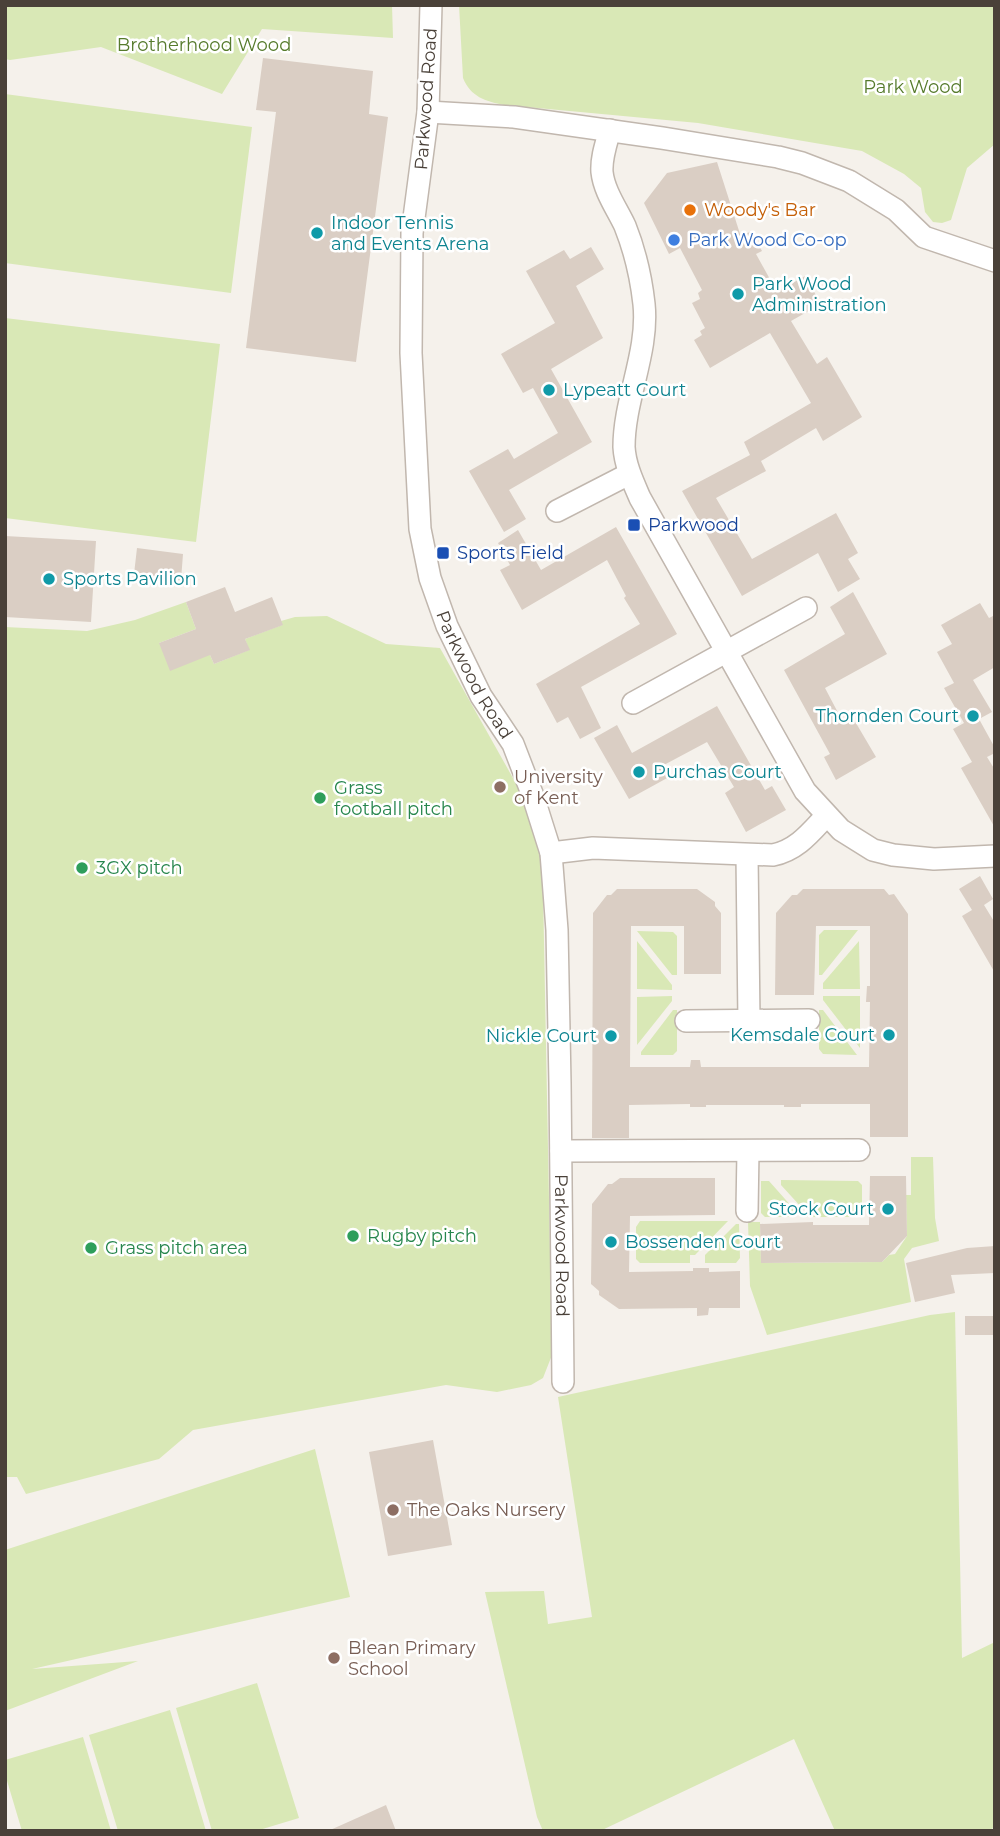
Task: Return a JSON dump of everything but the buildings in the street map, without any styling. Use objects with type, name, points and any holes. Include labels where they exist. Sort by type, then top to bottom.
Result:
[{"type":"street","name":"Parkwood Road","points":[[431,5],[428,112],[412,233],[411,353],[420,529],[430,579],[447,626],[481,696],[513,744],[551,853],[556,930],[563,1382]]},
{"type":"street","points":[[428,112],[514,117],[778,156],[849,181],[896,210],[924,237],[995,261]]},
{"type":"street","points":[[610,130],[602,170],[638,267],[645,309],[643,338],[626,418],[624,449],[629,474],[640,498],[805,791],[826,817],[873,850],[893,855],[934,859],[995,856]]},
{"type":"street","points":[[557,511],[629,474]]},
{"type":"street","points":[[633,704],[806,608]]},
{"type":"street","points":[[551,853],[593,848],[764,856],[784,853],[802,842],[826,817]]},
{"type":"street","points":[[747,855],[749,1021]]},
{"type":"street","points":[[686,1021],[809,1020]]},
{"type":"street","points":[[561,1151],[859,1150]]},
{"type":"street","points":[[747,1151],[747,1211]]},
{"type":"green space","name":"Brotherhood Wood","points":[[5,5],[392,5],[393,38],[262,29],[222,94],[101,47],[5,59]]},
{"type":"green space","name":"Park Wood","points":[[459,5],[995,5],[995,144],[967,168],[951,220],[933,222],[925,212],[921,188],[904,174],[862,151],[698,123],[504,105],[485,100],[470,90],[463,78]]},
{"type":"green space","points":[[5,94],[252,127],[231,293],[5,263]]},
{"type":"green space","points":[[5,318],[220,344],[196,542],[5,518]]},
{"type":"green space","points":[[186,602],[196,629],[159,643],[210,655],[214,664],[249,650],[245,639],[295,617],[327,616],[386,644],[440,648],[518,787],[539,848],[543,890],[552,1355],[543,1378],[531,1385],[497,1392],[446,1385],[193,1430],[159,1459],[26,1494],[17,1477],[5,1477],[5,627],[87,631],[135,620]]},
{"type":"green space","points":[[824,930],[858,930],[822,975],[819,975],[819,935]]},
{"type":"green space","points":[[637,931],[673,932],[677,936],[677,975],[672,975]]},
{"type":"green space","points":[[637,941],[672,985],[672,990],[637,989]]},
{"type":"green space","points":[[859,941],[860,989],[823,989],[823,983]]},
{"type":"green space","points":[[672,996],[672,1001],[637,1045],[637,997]]},
{"type":"green space","points":[[823,996],[860,996],[860,1048],[823,1000]]},
{"type":"green space","points":[[673,1010],[677,1010],[677,1051],[673,1055],[641,1055],[641,1052]]},
{"type":"green space","points":[[819,1010],[823,1010],[857,1055],[823,1054],[819,1049]]},
{"type":"green space","points":[[911,1157],[933,1157],[935,1218],[939,1241],[912,1248],[904,1259],[911,1302],[767,1335],[750,1286],[748,1222],[760,1222],[761,1263],[882,1262],[889,1255],[895,1254],[907,1236],[906,1195],[911,1195]]},
{"type":"green space","points":[[781,1180],[858,1181],[862,1185],[862,1212],[858,1217],[807,1217],[806,1209],[781,1185]]},
{"type":"green space","points":[[761,1181],[769,1181],[793,1208],[792,1217],[765,1217],[761,1213]]},
{"type":"green space","points":[[640,1221],[728,1221],[695,1255],[690,1255],[690,1263],[640,1263],[636,1259],[636,1227]]},
{"type":"green space","points":[[739,1224],[740,1258],[736,1263],[705,1263],[705,1255]]},
{"type":"green space","points":[[955,1312],[962,1658],[995,1642],[995,1827],[988,1831],[835,1831],[794,1739],[600,1831],[543,1831],[537,1817],[485,1592],[544,1591],[548,1624],[592,1617],[558,1397],[930,1315]]},
{"type":"green space","points":[[315,1449],[350,1597],[32,1669],[138,1661],[5,1711],[5,1550]]},
{"type":"green space","points":[[257,1683],[299,1818],[256,1831],[212,1831],[176,1708]]},
{"type":"green space","points":[[170,1710],[206,1831],[118,1831],[89,1735]]},
{"type":"green space","points":[[83,1737],[111,1831],[22,1831],[5,1774],[5,1760]]},
{"type":"place","name":"Woody's Bar","points":[[690,210]]},
{"type":"place","name":"Indoor Tennis and Events Arena","points":[[317,233]]},
{"type":"place","name":"Park Wood Co-op","points":[[674,240]]},
{"type":"place","name":"Park Wood Administration","points":[[738,294]]},
{"type":"place","name":"Lypeatt Court","points":[[549,390]]},
{"type":"place","name":"Parkwood","points":[[634,525]]},
{"type":"place","name":"Sports Field","points":[[443,553]]},
{"type":"place","name":"Sports Pavilion","points":[[49,579]]},
{"type":"place","name":"Thornden Court","points":[[973,716]]},
{"type":"place","name":"Purchas Court","points":[[639,772]]},
{"type":"place","name":"University of Kent","points":[[500,787]]},
{"type":"place","name":"Grass football pitch","points":[[320,798]]},
{"type":"place","name":"3GX pitch","points":[[82,868]]},
{"type":"place","name":"Kemsdale Court","points":[[889,1035]]},
{"type":"place","name":"Nickle Court","points":[[611,1036]]},
{"type":"place","name":"Stock Court","points":[[888,1209]]},
{"type":"place","name":"Rugby pitch","points":[[353,1236]]},
{"type":"place","name":"Bossenden Court","points":[[611,1242]]},
{"type":"place","name":"Grass pitch area","points":[[91,1248]]},
{"type":"place","name":"The Oaks Nursery","points":[[393,1510]]},
{"type":"place","name":"Blean Primary School","points":[[334,1658]]}]
